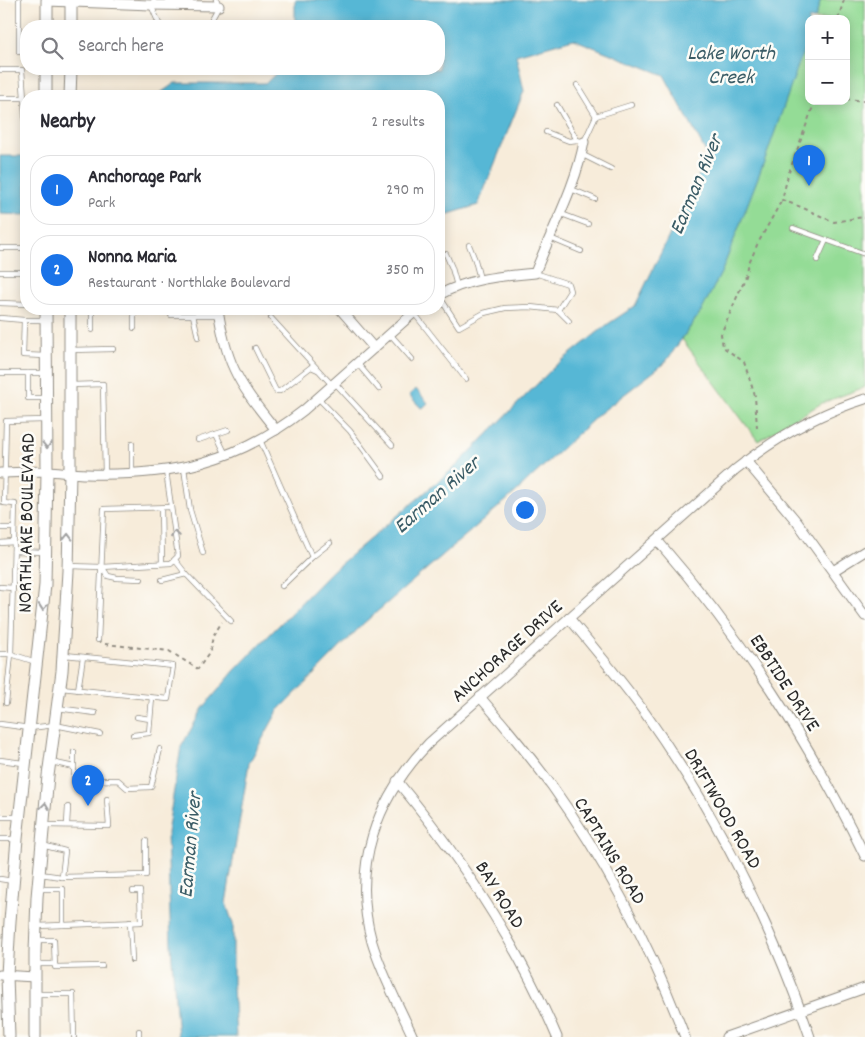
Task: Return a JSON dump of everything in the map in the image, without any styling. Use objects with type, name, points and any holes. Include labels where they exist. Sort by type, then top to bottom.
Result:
[{"type":"main road","points":[[47,1],[47,20]]},
{"type":"main road","points":[[71,1],[71,20]]},
{"type":"main road","points":[[46,75],[46,90]]},
{"type":"main road","points":[[70,75],[70,90]]},
{"type":"main road","name":"NORTHLAKE BOULEVARD","points":[[6,1029],[5,945],[38,662],[45,585],[47,471],[46,315]]},
{"type":"main road","name":"NORTHLAKE BOULEVARD","points":[[35,1037],[35,940],[41,844],[60,688],[68,566],[70,315]]},
{"type":"street","points":[[47,1],[217,3]]},
{"type":"street","points":[[445,292],[480,279],[535,273],[570,189],[582,154],[580,141]]},
{"type":"street","points":[[219,315],[221,328],[234,369],[242,384],[276,430]]},
{"type":"street","points":[[345,315],[374,348]]},
{"type":"street","points":[[2,473],[47,471],[132,474],[184,468],[226,455],[260,440],[289,422],[411,315]]},
{"type":"street","name":"ANCHORAGE DRIVE","points":[[413,1037],[380,966],[372,943],[365,895],[368,854],[374,831],[382,808],[397,781],[412,760],[429,743],[764,447],[821,415],[865,398]]},
{"type":"street","points":[[746,462],[797,522],[865,616]]},
{"type":"street","name":"EBBTIDE DRIVE","points":[[657,540],[720,615],[752,660],[786,712],[822,773],[865,856]]},
{"type":"street","points":[[833,570],[865,551]]},
{"type":"street","name":"DRIFTWOOD ROAD","points":[[569,618],[644,712],[702,800],[734,857],[757,904],[778,952],[810,1037]]},
{"type":"street","name":"CAPTAINS ROAD","points":[[480,697],[522,747],[552,787],[606,870],[652,959],[684,1037]]},
{"type":"street","name":"BAY ROAD","points":[[397,781],[480,890],[527,971],[557,1037]]},
{"type":"street","points":[[4,975],[35,977]]},
{"type":"street","points":[[726,1037],[865,988]]},
{"type":"lane","points":[[19,0],[20,52]]},
{"type":"lane","points":[[152,3],[158,20]]},
{"type":"lane","points":[[210,20],[217,3]]},
{"type":"lane","points":[[0,70],[20,70]]},
{"type":"lane","points":[[22,75],[23,90]]},
{"type":"lane","points":[[577,85],[596,116]]},
{"type":"lane","points":[[0,98],[20,98]]},
{"type":"lane","points":[[558,105],[580,141]]},
{"type":"lane","points":[[580,141],[596,116],[631,106]]},
{"type":"lane","points":[[546,132],[569,142],[580,141]]},
{"type":"lane","points":[[582,154],[611,169]]},
{"type":"lane","points":[[570,189],[595,199]]},
{"type":"lane","points":[[559,213],[588,224]]},
{"type":"lane","points":[[793,228],[865,254]]},
{"type":"lane","points":[[548,238],[581,251]]},
{"type":"lane","points":[[817,260],[826,240]]},
{"type":"lane","points":[[469,245],[480,279]]},
{"type":"lane","points":[[0,248],[20,248]]},
{"type":"lane","points":[[446,254],[457,286]]},
{"type":"lane","points":[[0,272],[20,272]]},
{"type":"lane","points":[[535,273],[568,284],[570,291],[558,310]]},
{"type":"lane","points":[[0,303],[20,304]]},
{"type":"lane","points":[[445,305],[459,327],[484,313],[505,308],[530,307],[558,310],[569,320]]},
{"type":"lane","points":[[0,318],[24,320],[42,315]]},
{"type":"lane","points":[[92,315],[92,330]]},
{"type":"lane","points":[[134,315],[134,328]]},
{"type":"lane","points":[[171,315],[193,315],[198,337]]},
{"type":"lane","points":[[419,315],[466,379]]},
{"type":"lane","points":[[271,318],[318,370],[334,384],[392,445]]},
{"type":"lane","points":[[24,320],[24,355],[46,356]]},
{"type":"lane","points":[[390,334],[412,359]]},
{"type":"lane","points":[[255,348],[276,391],[280,391],[311,367],[318,370]]},
{"type":"lane","points":[[70,350],[113,349]]},
{"type":"lane","points":[[357,363],[379,389]]},
{"type":"lane","points":[[0,373],[46,373]]},
{"type":"lane","points":[[28,373],[28,398],[46,398]]},
{"type":"lane","points":[[70,385],[103,384],[104,474]]},
{"type":"lane","points":[[318,398],[350,431],[383,476]]},
{"type":"lane","points":[[6,703],[11,654],[15,504],[2,503],[6,420],[46,420]]},
{"type":"lane","points":[[198,440],[228,430]]},
{"type":"lane","points":[[216,434],[226,455]]},
{"type":"lane","points":[[260,440],[312,557]]},
{"type":"lane","points":[[132,444],[132,474]]},
{"type":"lane","points":[[184,468],[190,510],[203,553]]},
{"type":"lane","points":[[68,566],[102,567],[171,563],[175,560],[178,556],[166,471]]},
{"type":"lane","points":[[98,640],[104,510],[171,507]]},
{"type":"lane","points":[[161,508],[162,563]]},
{"type":"lane","points":[[0,528],[14,528]]},
{"type":"lane","points":[[0,543],[14,542]]},
{"type":"lane","points":[[282,586],[312,557],[330,543]]},
{"type":"lane","points":[[14,551],[46,552]]},
{"type":"lane","points":[[175,560],[231,621]]},
{"type":"lane","points":[[102,567],[108,576],[141,580]]},
{"type":"lane","points":[[162,580],[186,574]]},
{"type":"lane","points":[[0,587],[13,588]]},
{"type":"lane","points":[[0,654],[11,654],[38,662]]},
{"type":"lane","points":[[60,688],[168,699],[173,666],[63,655]]},
{"type":"lane","points":[[78,690],[83,657]]},
{"type":"lane","points":[[133,735],[149,733],[152,698]]},
{"type":"lane","points":[[57,708],[96,713]]},
{"type":"lane","points":[[137,717],[150,719]]},
{"type":"lane","points":[[0,724],[30,728],[55,725],[100,734]]},
{"type":"lane","points":[[74,752],[74,781],[118,780],[127,788],[151,787],[160,748]]},
{"type":"lane","points":[[0,760],[26,764]]},
{"type":"lane","points":[[50,762],[74,767]]},
{"type":"lane","points":[[43,825],[108,826],[107,799]]},
{"type":"lane","points":[[67,824],[68,807]]},
{"type":"lane","points":[[0,817],[20,817]]},
{"type":"lane","points":[[0,839],[17,839]]},
{"type":"lane","points":[[39,874],[62,877],[146,875],[146,841]]},
{"type":"lane","points":[[41,844],[65,851],[62,877]]},
{"type":"lane","points":[[0,880],[13,881]]},
{"type":"lane","points":[[38,889],[63,889],[63,925]]},
{"type":"lane","points":[[36,926],[141,922],[140,891],[133,891]]},
{"type":"lane","points":[[130,922],[132,960]]},
{"type":"lane","points":[[35,940],[54,940],[55,967],[102,966]]},
{"type":"lane","points":[[35,964],[55,964]]},
{"type":"lane","points":[[34,994],[73,994],[74,1037]]},
{"type":"lane","points":[[139,1031],[139,1037]]},
{"type":"path","points":[[839,15],[844,0]]},
{"type":"path","points":[[850,99],[865,101]]},
{"type":"path","points":[[757,428],[755,396],[744,362],[723,347],[721,334],[746,276],[748,264],[782,200],[788,175],[814,105]]},
{"type":"path","points":[[782,200],[801,206],[834,222],[865,218]]},
{"type":"path","points":[[104,644],[169,651],[198,669],[210,652],[213,636],[226,616]]},
{"type":"green space","points":[[821,0],[865,0],[865,387],[822,403],[758,441],[682,339],[702,310],[805,43],[805,105],[850,105],[850,15],[815,15]]},
{"type":"water","name":"Lake Worth Creek","points":[[295,0],[821,0],[816,15],[805,15],[805,46],[767,154],[722,271],[702,310],[665,363],[599,414],[516,492],[364,623],[278,711],[249,763],[226,903],[233,924],[233,987],[236,1037],[178,1037],[171,946],[167,833],[181,747],[203,708],[235,670],[332,571],[455,467],[555,366],[608,324],[635,306],[708,156],[664,75],[573,39],[516,55],[524,91],[478,205],[445,215],[445,90],[165,90],[175,83],[266,83],[274,75],[445,75],[445,20],[295,20]]},
{"type":"water","points":[[0,156],[20,156],[20,215],[0,214]]},
{"type":"water","points":[[416,389],[428,403],[424,407],[421,408],[409,395]]},
{"type":"place","name":"Anchorage Park","points":[[809,186]]},
{"type":"place","name":"Nonna Maria","points":[[88,806]]},
{"type":"water label","name":"Earman River","points":[[695,184]]},
{"type":"water label","name":"Earman River","points":[[436,494]]},
{"type":"water label","name":"Earman River","points":[[189,845]]}]
